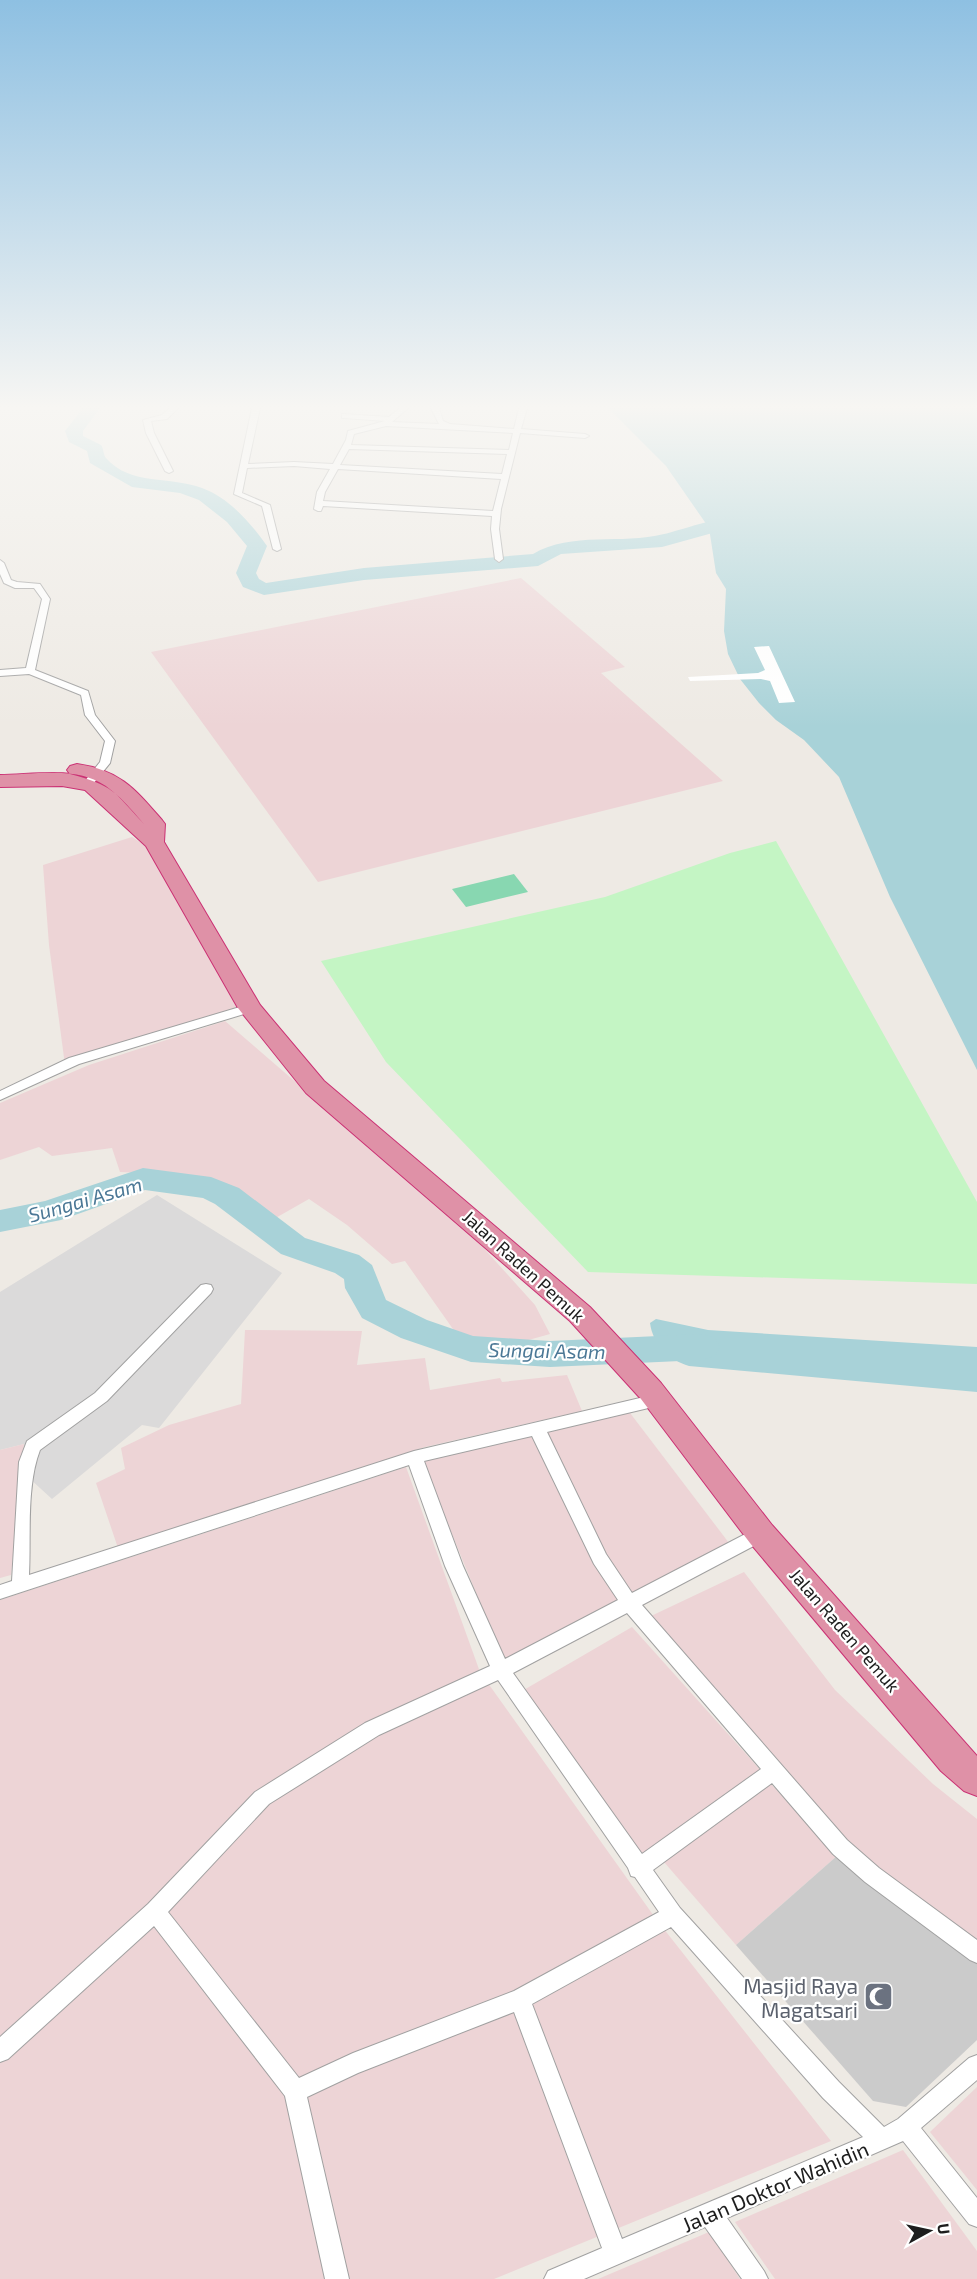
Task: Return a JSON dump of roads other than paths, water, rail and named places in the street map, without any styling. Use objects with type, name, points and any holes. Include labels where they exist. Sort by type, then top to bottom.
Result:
[{"type":"highway","points":[[0,770],[73,770],[93,779]]},
{"type":"highway","points":[[0,781],[93,779]]},
{"type":"highway","name":"Jalan Raden Pemuk","points":[[93,779],[108,800],[137,832],[154,842],[250,1008],[315,1087],[580,1314],[654,1396],[761,1534],[923,1720],[954,1759],[977,1779]]},
{"type":"highway","name":"Jalan Raden Pemuk","points":[[923,1720],[977,1756]]},
{"type":"street","points":[[268,514],[277,549]]},
{"type":"street","points":[[496,514],[495,529],[499,558]]},
{"type":"street","points":[[0,563],[7,581],[11,584]]},
{"type":"street","points":[[0,584],[37,586],[46,599],[30,671]]},
{"type":"street","points":[[0,673],[30,671],[85,693]]},
{"type":"street","points":[[78,677],[85,693],[90,715],[110,741],[105,763],[93,779]]},
{"type":"street","points":[[0,1096],[74,1061],[250,1008]]},
{"type":"street","points":[[20,1587],[24,1493],[27,1462],[33,1446],[101,1397],[206,1289]]},
{"type":"street","points":[[0,1592],[414,1457],[537,1429],[654,1396]]},
{"type":"street","points":[[537,1429],[600,1559],[629,1602],[840,1847],[872,1875],[977,1953]]},
{"type":"street","points":[[414,1457],[454,1566],[501,1670],[638,1869],[673,1915],[831,2090],[882,2140]]},
{"type":"street","points":[[0,2051],[155,1911],[262,1798],[372,1729],[501,1670],[761,1534]]},
{"type":"street","points":[[638,1869],[773,1770]]},
{"type":"street","points":[[155,1911],[296,2091],[337,2279]]},
{"type":"street","points":[[296,2091],[353,2064],[520,2000],[673,1915]]},
{"type":"street","points":[[520,2000],[616,2254]]},
{"type":"street","name":"Jalan Doktor Wahidin","points":[[556,2279],[882,2140],[906,2127],[977,2066]]},
{"type":"street","points":[[906,2127],[977,2216]]},
{"type":"street","points":[[710,2214],[756,2279]]},
{"type":"water","points":[[700,514],[977,514],[977,1070],[890,897],[839,777],[804,740],[776,720],[740,679],[728,654],[724,631],[726,589],[716,573],[709,528]]},
{"type":"water","points":[[656,1319],[708,1330],[977,1347],[977,1392],[689,1366],[669,1356],[658,1345],[650,1323]]},
{"type":"waterway","points":[[230,514],[257,546],[246,573],[250,583],[264,589],[364,574],[538,560],[556,549],[662,541],[726,523],[752,522]]},
{"type":"waterway","name":"Sungai Asam","points":[[0,1221],[49,1212],[143,1179],[211,1188],[227,1196],[293,1246],[347,1264],[360,1274],[362,1288],[374,1309],[414,1329],[471,1349],[550,1354],[660,1347],[702,1347]]},
{"type":"place","name":"Masjid Raya Magatsari","points":[[879,1997]]}]
